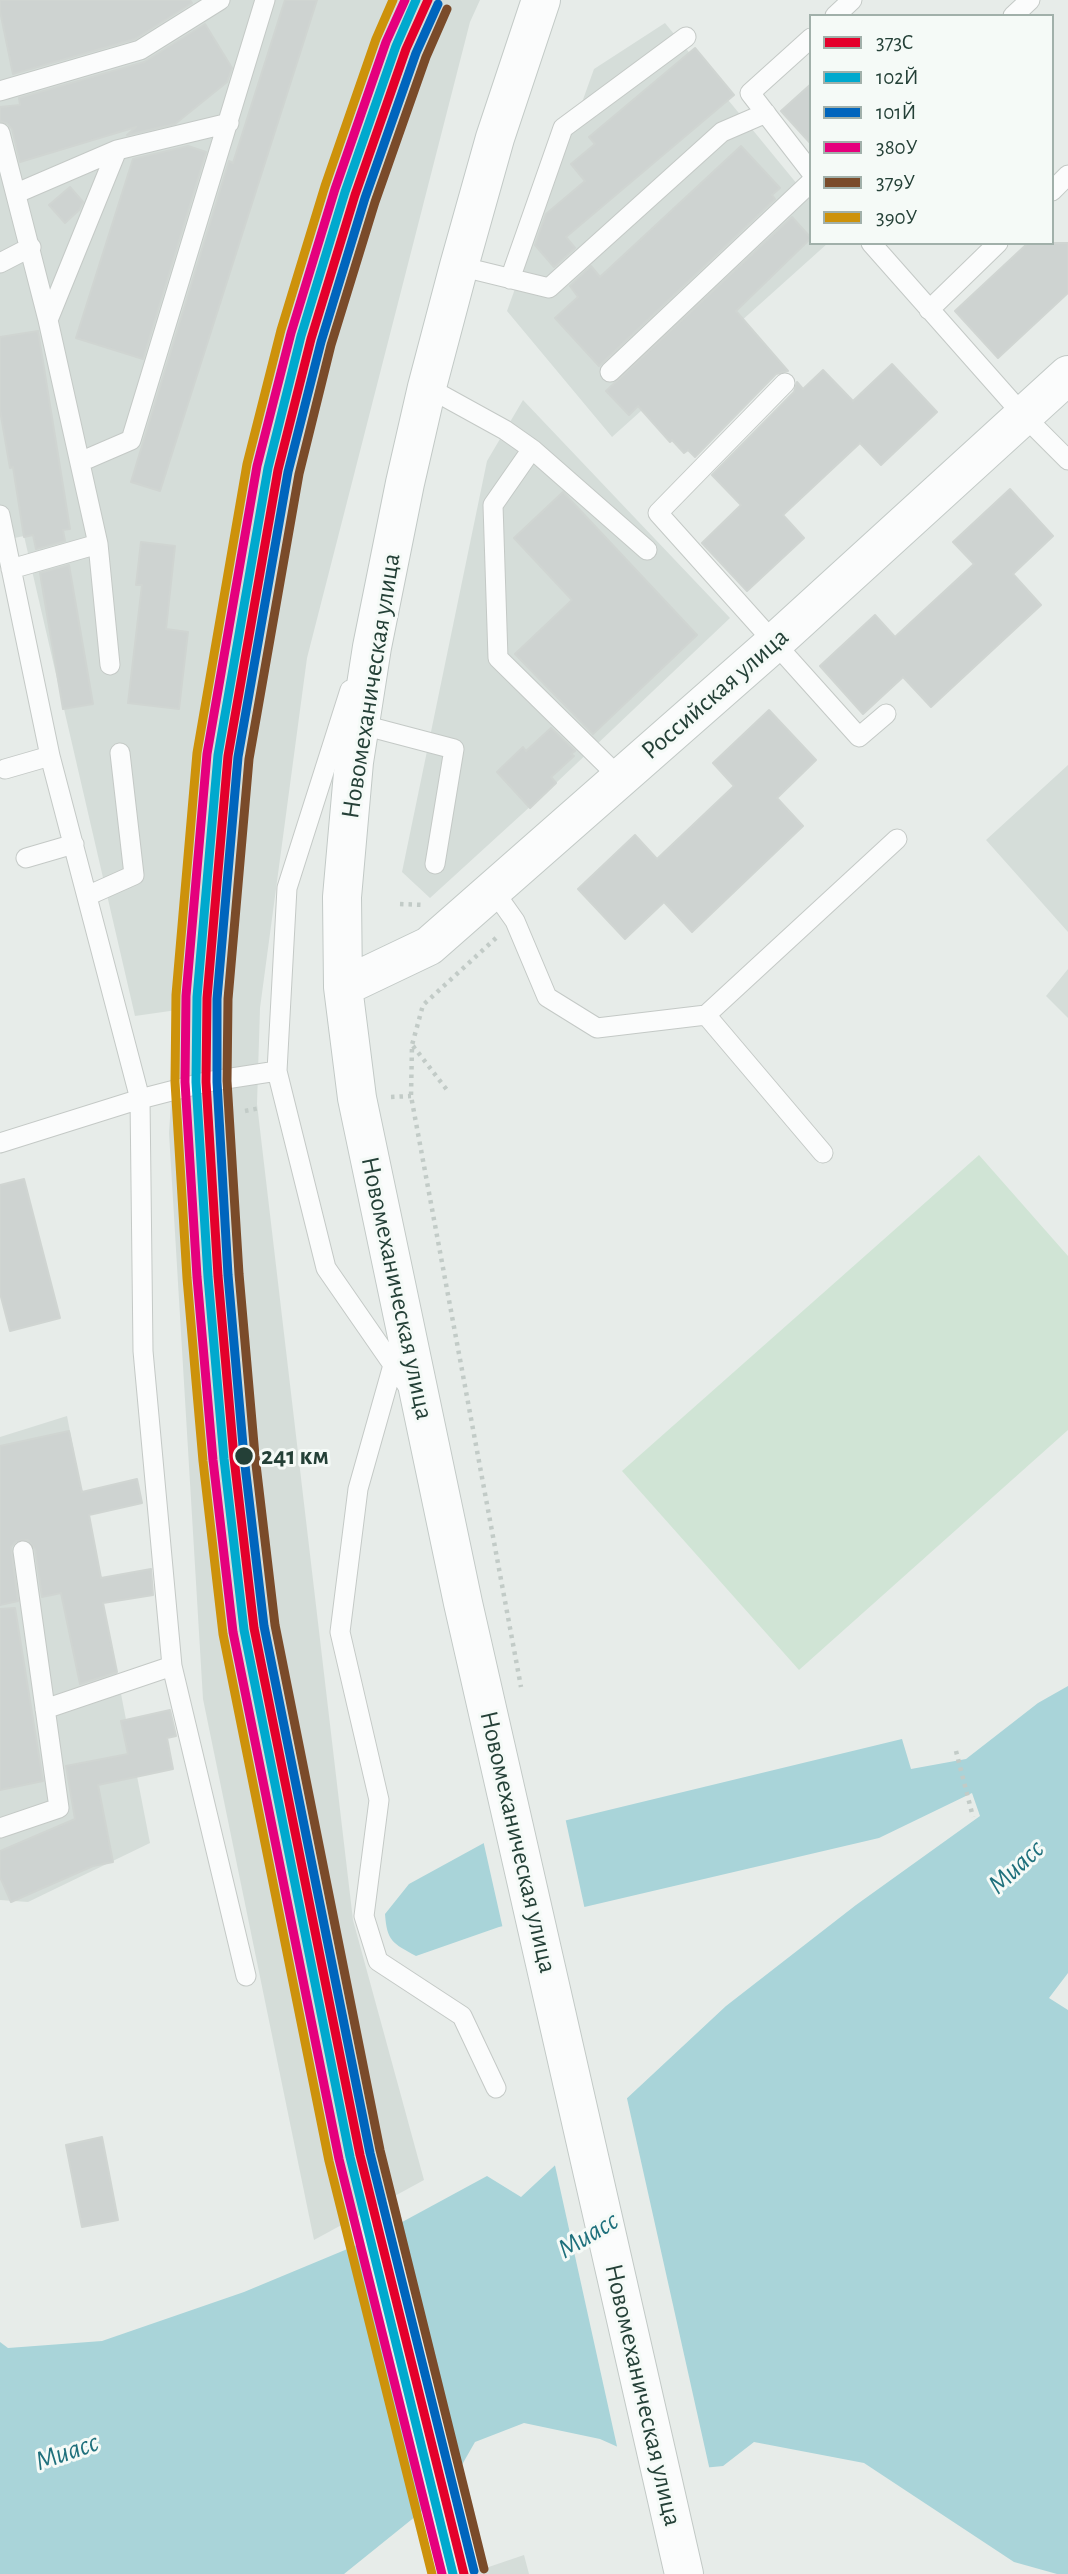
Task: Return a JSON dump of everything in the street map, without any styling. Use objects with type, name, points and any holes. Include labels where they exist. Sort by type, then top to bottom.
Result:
[{"type":"main road","name":"Новомеханическая улица","points":[[541,0],[495,138],[459,266],[427,387],[387,572],[359,724],[342,897],[343,986],[357,1098],[463,1603],[684,2574]]},
{"type":"main road","name":"Российская улица","points":[[343,986],[429,947],[774,643],[1068,375]]},
{"type":"lane","points":[[0,91],[140,50],[220,0]]},
{"type":"lane","points":[[80,462],[131,440],[265,0]]},
{"type":"lane","points":[[837,14],[852,0]]},
{"type":"lane","points":[[1015,14],[1030,0]]},
{"type":"lane","points":[[510,279],[563,128],[687,37]]},
{"type":"lane","points":[[809,40],[750,93],[809,169]]},
{"type":"lane","points":[[459,266],[549,288],[722,132],[766,113]]},
{"type":"lane","points":[[17,193],[117,150],[229,123]]},
{"type":"lane","points":[[0,132],[31,247],[98,544],[110,665]]},
{"type":"lane","points":[[48,320],[117,150]]},
{"type":"lane","points":[[1054,189],[1068,175]]},
{"type":"lane","points":[[610,372],[809,184]]},
{"type":"lane","points":[[873,245],[1024,416],[1068,460]]},
{"type":"lane","points":[[929,310],[996,245]]},
{"type":"lane","points":[[0,263],[31,247]]},
{"type":"lane","points":[[785,383],[657,513],[859,737],[886,714]]},
{"type":"lane","points":[[427,387],[505,430],[532,449],[647,550]]},
{"type":"lane","points":[[532,449],[493,505],[498,658],[620,778]]},
{"type":"lane","points":[[0,515],[10,569],[8,597],[141,1099],[143,1351],[172,1665],[246,1976]]},
{"type":"lane","points":[[10,569],[98,544]]},
{"type":"lane","points":[[387,572],[287,888],[278,1071],[326,1268],[422,1407]]},
{"type":"lane","points":[[359,724],[454,750],[435,864]]},
{"type":"lane","points":[[86,896],[134,875],[120,753]]},
{"type":"lane","points":[[5,769],[50,756]]},
{"type":"lane","points":[[493,890],[515,921],[547,997],[597,1028],[706,1015],[897,839]]},
{"type":"lane","points":[[26,858],[74,844]]},
{"type":"lane","points":[[706,1015],[823,1153]]},
{"type":"lane","points":[[0,1143],[141,1099],[206,1082],[278,1071]]},
{"type":"lane","points":[[393,1365],[358,1489],[340,1632],[379,1800],[364,1916],[378,1961],[462,2016],[496,2088]]},
{"type":"lane","points":[[0,1828],[59,1808],[23,1551]]},
{"type":"lane","points":[[45,1709],[172,1665]]},
{"type":"path","points":[[412,1045],[447,1090]]},
{"type":"path","points":[[956,1751],[973,1817]]},
{"type":"shaded area","points":[[0,0],[480,0],[470,22],[307,658],[260,1008],[257,1104],[353,1920],[424,2180],[314,2240],[203,1699],[169,1133],[177,1010],[135,1016],[24,536],[0,541]]},
{"type":"shaded area","points":[[665,23],[809,199],[809,245],[826,245],[612,437],[507,311],[594,69]]},
{"type":"shaded area","points":[[523,400],[730,618],[430,898],[402,872],[487,461]]},
{"type":"shaded area","points":[[1068,765],[1068,932],[986,840]]},
{"type":"shaded area","points":[[1068,969],[1068,1018],[1046,996]]},
{"type":"shaded area","points":[[67,1416],[150,1843],[28,1902],[0,1900],[0,1437]]},
{"type":"shaded area","points":[[524,2555],[529,2574],[468,2574]]},
{"type":"green space","points":[[979,1155],[1068,1256],[1068,1430],[799,1670],[622,1471]]},
{"type":"water","name":"Миасс","points":[[1068,1686],[1068,1973],[1049,1998],[1068,2010],[1068,2574],[1057,2574],[1014,2562],[864,2463],[754,2442],[723,2466],[672,2471],[600,2439],[524,2423],[475,2442],[447,2491],[344,2574],[0,2574],[0,2342],[8,2348],[102,2341],[244,2292],[369,2240],[487,2176],[521,2197],[726,2006],[856,1905],[980,1816],[972,1793],[879,1838],[499,1927],[416,1956],[401,1948],[389,1936],[385,1914],[409,1884],[493,1838],[902,1739],[911,1769],[966,1759],[1038,1703]]},
{"type":"pier","points":[[565,1817],[585,1910],[503,1929],[483,1840],[492,1835]]},
{"type":"pier","points":[[626,2094],[710,2471],[671,2474],[618,2451],[554,2161]]},
{"type":"pier","points":[[399,2219],[463,2469],[449,2493],[429,2510],[360,2239]]},
{"type":"building","points":[[0,0],[190,0],[192,3],[135,39],[13,74]]},
{"type":"building","points":[[285,0],[317,0],[160,491],[131,482],[229,161],[233,163]]},
{"type":"building","points":[[205,24],[232,68],[227,82],[175,124],[127,135],[136,127],[20,162],[12,129],[0,121],[0,107],[20,105],[19,98],[144,62]]},
{"type":"building","points":[[695,48],[734,95],[566,237],[575,248],[554,267],[535,245],[546,214],[585,181],[571,164],[595,144],[589,137]]},
{"type":"building","points":[[809,86],[809,142],[781,111]]},
{"type":"building","points":[[188,146],[206,152],[143,359],[76,338],[133,159]]},
{"type":"building","points":[[741,146],[780,188],[772,195],[775,199],[599,366],[555,318],[578,297],[570,286],[591,266],[600,277]]},
{"type":"building","points":[[70,187],[83,202],[79,210],[65,223],[49,205]]},
{"type":"building","points":[[792,217],[809,236],[809,240],[736,311],[788,371],[776,374],[695,457],[688,450],[684,453],[672,440],[670,442],[638,406],[629,415],[606,391]]},
{"type":"building","points":[[1068,243],[1068,293],[998,358],[955,311],[1026,245]]},
{"type":"building","points":[[38,331],[70,529],[63,530],[65,541],[36,549],[33,535],[24,537],[13,467],[10,468],[0,410],[0,337]]},
{"type":"building","points":[[892,364],[937,412],[881,465],[860,443],[783,515],[804,538],[747,591],[702,543],[741,505],[712,475],[794,392],[797,382],[803,389],[823,370],[853,401]]},
{"type":"building","points":[[1010,489],[1053,536],[1013,574],[1041,605],[931,707],[903,677],[863,714],[820,666],[875,615],[895,637],[974,564],[953,542]]},
{"type":"building","points":[[563,492],[697,635],[593,734],[515,654],[572,600],[514,538]]},
{"type":"building","points":[[141,542],[175,546],[166,629],[188,632],[179,709],[128,703],[142,585],[136,585]]},
{"type":"building","points":[[69,565],[93,704],[63,709],[40,573]]},
{"type":"building","points":[[769,710],[816,760],[777,798],[803,826],[692,932],[664,902],[625,939],[578,889],[635,835],[657,859],[734,786],[713,763]]},
{"type":"building","points":[[551,728],[575,751],[571,754],[574,756],[551,777],[556,783],[530,808],[497,772],[523,747],[526,751]]},
{"type":"building","points":[[24,1179],[60,1318],[10,1331],[0,1293],[0,1185]]},
{"type":"building","points":[[69,1431],[82,1492],[137,1479],[142,1503],[89,1515],[101,1578],[151,1569],[153,1595],[103,1603],[117,1672],[80,1684],[61,1593],[42,1597],[35,1549],[28,1540],[16,1541],[11,1547],[18,1601],[0,1605],[0,1446]]},
{"type":"building","points":[[15,1608],[43,1781],[0,1790],[0,1609]]},
{"type":"building","points":[[170,1710],[176,1736],[167,1738],[173,1769],[98,1785],[113,1862],[93,1866],[11,1902],[0,1877],[0,1851],[75,1819],[66,1766],[128,1754],[121,1721]]},
{"type":"building","points":[[102,2137],[118,2220],[82,2227],[66,2145]]},
{"type":"transit line","name":"390У","points":[[393,0],[376,39],[325,186],[281,330],[247,464],[197,753],[176,995],[175,1082],[187,1278],[203,1461],[223,1634],[329,2161],[432,2574]]},
{"type":"transit line","name":"380У","points":[[405,0],[386,42],[335,189],[291,333],[257,466],[207,754],[186,996],[185,1082],[197,1277],[213,1460],[233,1632],[339,2159],[442,2574]]},
{"type":"transit line","name":"102Й","points":[[416,0],[396,46],[345,192],[301,336],[268,468],[218,755],[197,997],[196,1082],[208,1277],[224,1459],[244,1630],[350,2157],[453,2574]]},
{"type":"transit line","name":"373C","points":[[428,0],[406,49],[355,195],[311,339],[278,470],[228,756],[207,998],[206,1082],[218,1276],[234,1458],[254,1628],[360,2155],[464,2574]]},
{"type":"transit line","name":"101Й","points":[[438,4],[416,53],[365,198],[321,342],[288,472],[238,757],[217,999],[217,1082],[228,1275],[244,1457],[264,1626],[370,2153],[474,2571]]},
{"type":"transit line","name":"379У","points":[[447,9],[426,57],[375,202],[331,345],[299,474],[249,759],[228,999],[227,1081],[239,1274],[255,1456],[275,1625],[380,2150],[484,2569]]},
{"type":"place","name":"241 км","points":[[244,1456]]}]
